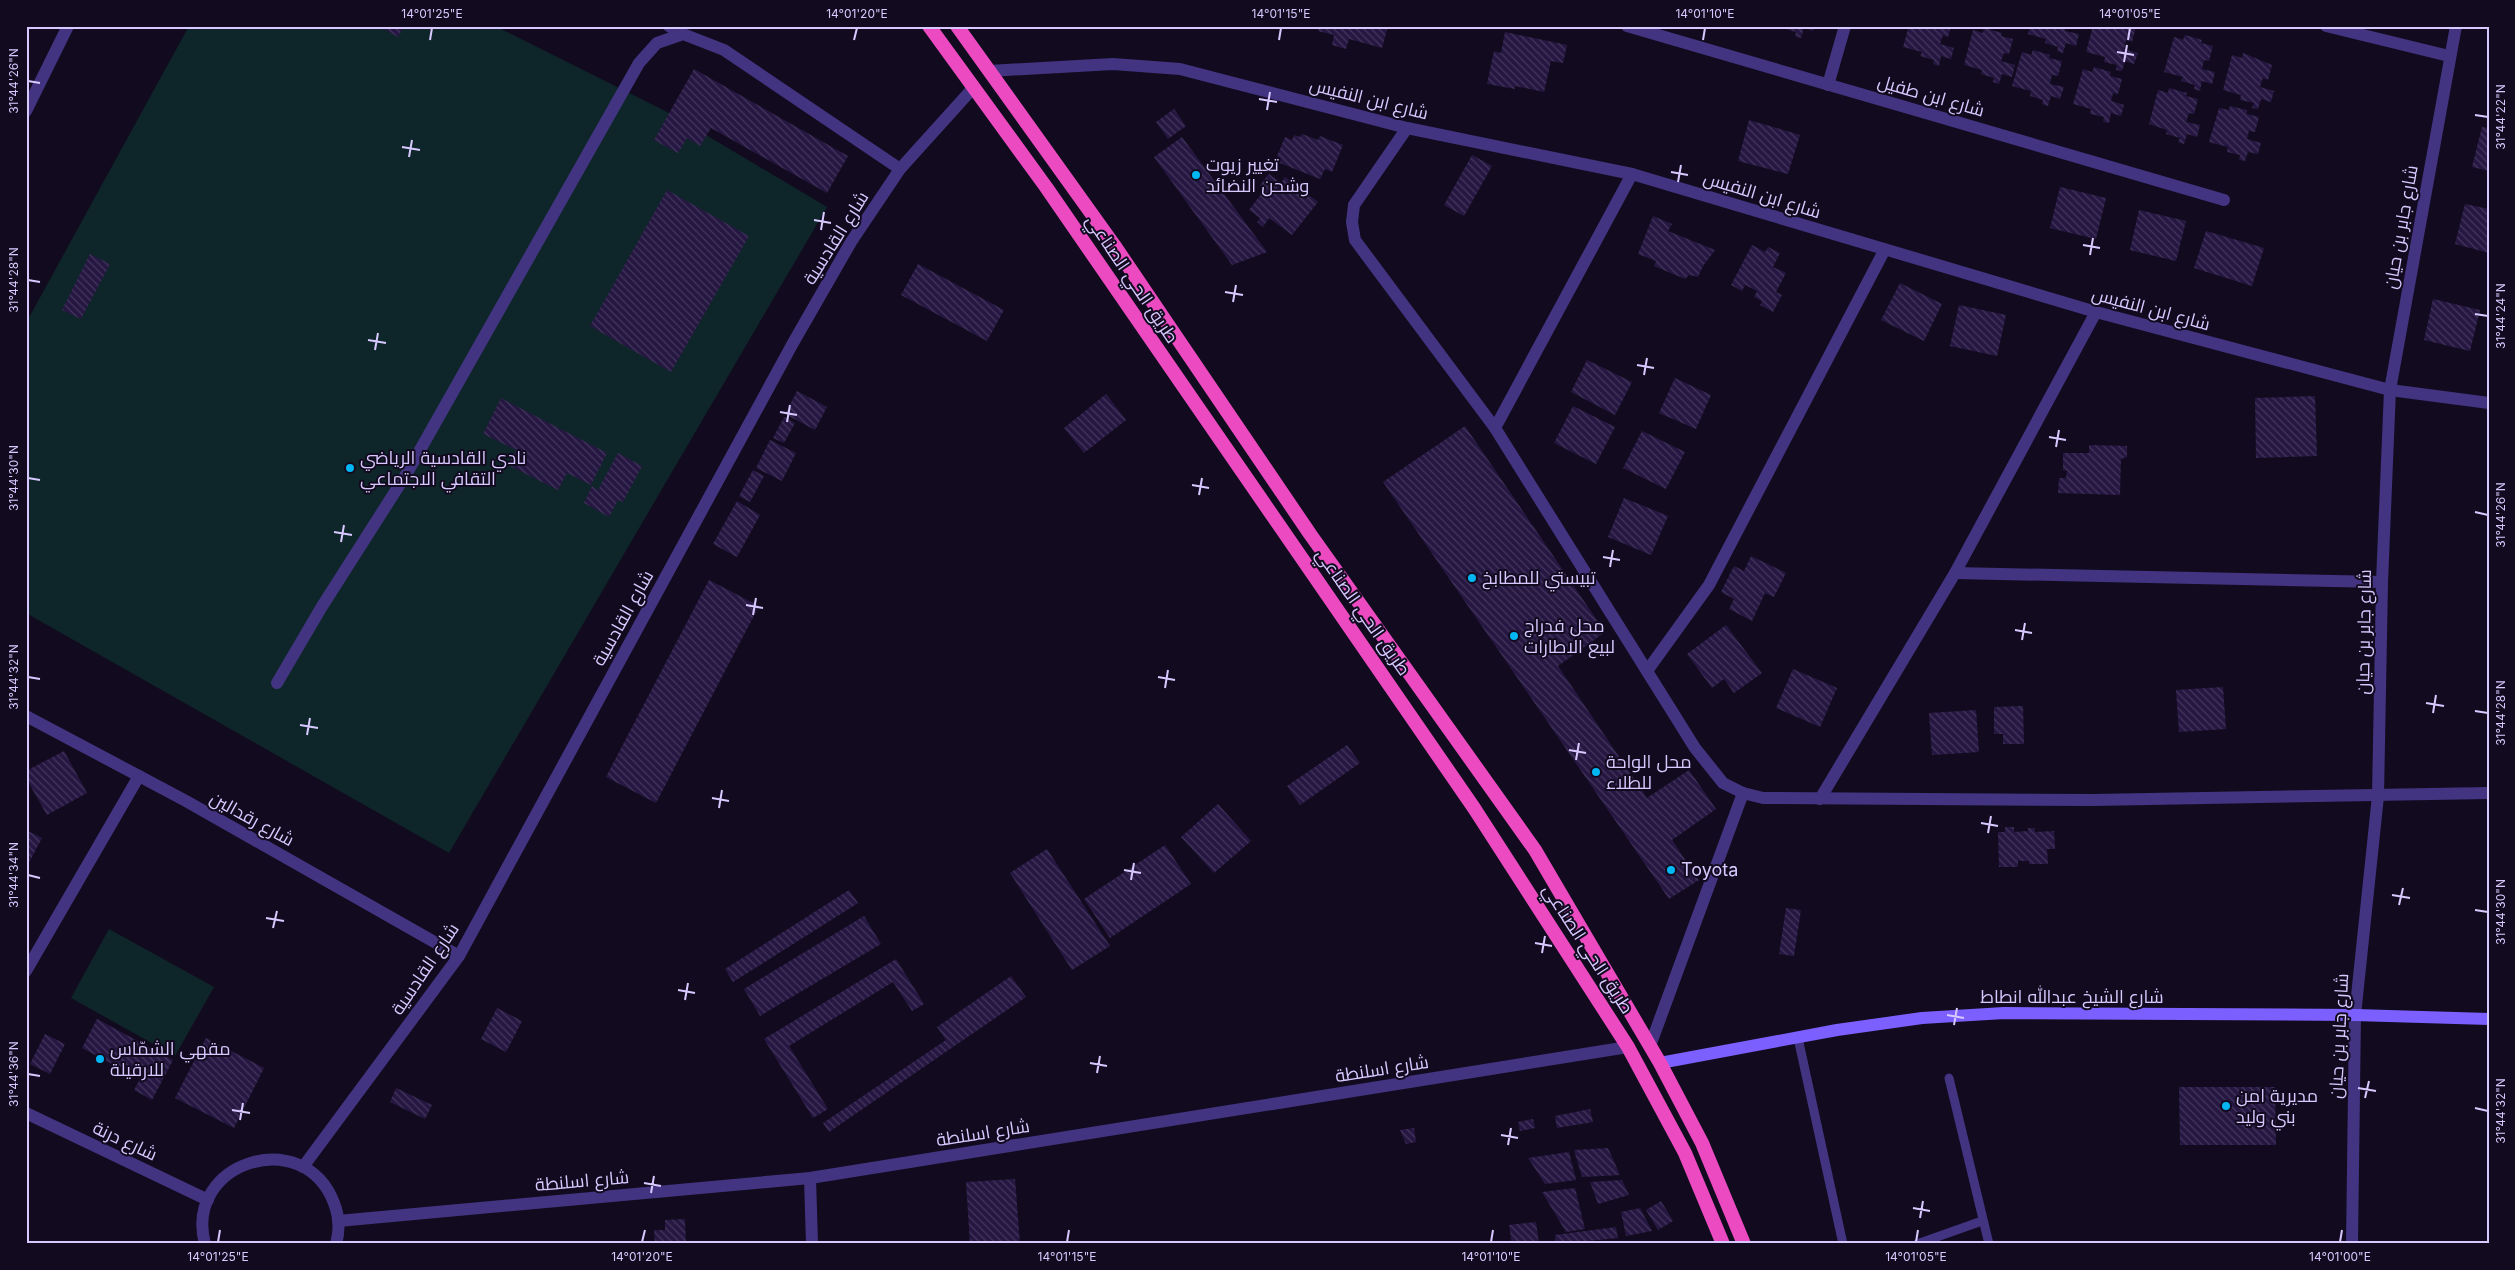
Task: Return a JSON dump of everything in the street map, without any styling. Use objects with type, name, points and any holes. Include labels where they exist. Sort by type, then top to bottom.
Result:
[{"type":"highway","name":"طريق الحي الصناعي","points":[[930,26],[1046,187],[1377,664],[1474,808],[1628,1047],[1685,1153],[1723,1244]]},
{"type":"highway","name":"طريق الحي الصناعي","points":[[957,26],[1114,245],[1310,534],[1535,850],[1660,1063],[1702,1143],[1744,1244]]},
{"type":"main road","name":"شارع الشيخ عبدالله انطاط","points":[[1660,1063],[1922,1018],[2004,1013],[2355,1015],[2489,1019]]},
{"type":"street","points":[[26,111],[68,26]]},
{"type":"street","points":[[669,26],[683,34],[724,50],[900,169]]},
{"type":"street","name":"شارع ابن طفيل","points":[[1628,26],[2224,200]]},
{"type":"street","points":[[1828,85],[1845,26]]},
{"type":"street","points":[[2326,26],[2449,56]]},
{"type":"street","name":"شارع جابر بن حيان","points":[[2352,1244],[2355,1015],[2378,796],[2382,582],[2390,390],[2449,56],[2456,26]]},
{"type":"street","points":[[276,684],[321,608],[407,473],[639,63],[657,43],[683,34]]},
{"type":"street","name":"شارع ابن النفيس","points":[[989,71],[1113,64],[1180,69],[1407,128],[1632,174],[1884,251],[2096,312],[2390,390],[2489,404]]},
{"type":"street","name":"شارع القادسية","points":[[303,1167],[459,956],[798,335],[851,242],[900,169],[974,87]]},
{"type":"street","points":[[1407,128],[1354,205],[1352,222],[1354,240],[1495,428],[1564,542],[1695,748],[1723,783],[1743,793],[1762,798],[1820,799],[2093,800],[2489,793]]},
{"type":"street","points":[[1495,428],[1632,174]]},
{"type":"street","points":[[1647,671],[1709,585],[1884,251]]},
{"type":"street","points":[[1820,799],[1955,572],[2096,312]]},
{"type":"street","points":[[1955,572],[2382,582]]},
{"type":"street","name":"شارع رقدالين","points":[[26,716],[139,776],[459,956]]},
{"type":"street","points":[[26,971],[31,952],[139,776]]},
{"type":"street","points":[[1650,1046],[1743,793]]},
{"type":"street","name":"شارع اسلنطة","points":[[338,1221],[810,1178],[1628,1047]]},
{"type":"street","name":"شارع درنة","points":[[26,1113],[208,1200]]},
{"type":"street","points":[[205,1244],[203,1217],[208,1200],[216,1186],[227,1174],[248,1163],[272,1159],[288,1161],[303,1167],[314,1175],[331,1196],[338,1221],[336,1244]]},
{"type":"street","points":[[810,1178],[812,1244]]},
{"type":"lane","points":[[1798,1038],[1843,1244]]},
{"type":"lane","points":[[1949,1078],[1989,1244]]},
{"type":"lane","points":[[1917,1244],[1982,1221]]},
{"type":"green space","name":"نادي القادسية الرياضي التقافي الاجتماعي","points":[[189,26],[495,26],[669,113],[827,207],[449,853],[26,613],[26,323]]},
{"type":"green space","points":[[109,929],[214,987],[175,1056],[71,998]]},
{"type":"building","points":[[378,26],[404,26],[398,37]]},
{"type":"building","points":[[1320,26],[1388,26],[1382,48],[1349,39],[1346,49],[1332,45],[1334,35],[1318,31]]},
{"type":"building","points":[[1783,26],[1815,26],[1813,31],[1804,28],[1801,38],[1795,36],[1796,32],[1782,28]]},
{"type":"building","points":[[1909,26],[1951,26],[1948,37],[1943,35],[1940,44],[1954,48],[1951,59],[1941,56],[1939,66],[1933,64],[1934,60],[1920,56],[1922,52],[1903,47]]},
{"type":"building","points":[[2030,26],[2066,26],[2065,31],[2079,34],[2076,46],[2066,43],[2063,53],[2057,51],[2058,47],[2045,43],[2046,39],[2028,34]]},
{"type":"building","points":[[2093,26],[2136,27],[2132,42],[2126,40],[2124,49],[2138,53],[2134,64],[2125,61],[2122,71],[2116,70],[2117,65],[2104,62],[2105,57],[2086,52]]},
{"type":"building","points":[[1984,28],[2002,33],[2001,36],[2013,39],[2009,54],[2004,53],[2001,61],[2015,65],[2012,77],[2002,74],[1999,84],[1993,82],[1994,78],[1981,74],[1982,70],[1964,65],[1973,30],[1983,33]]},
{"type":"building","points":[[1505,32],[1567,45],[1563,63],[1551,61],[1544,92],[1515,86],[1515,89],[1487,84],[1494,51],[1501,53]]},
{"type":"building","points":[[2185,35],[2202,40],[2201,43],[2213,46],[2209,61],[2204,60],[2202,69],[2215,72],[2212,84],[2202,81],[2200,91],[2194,89],[2195,85],[2181,81],[2183,77],[2164,72],[2174,37],[2183,40]]},
{"type":"building","points":[[2033,50],[2050,55],[2049,58],[2062,61],[2058,76],[2052,75],[2050,84],[2064,87],[2060,99],[2051,96],[2048,106],[2042,104],[2043,100],[2030,96],[2031,91],[2012,86],[2022,52],[2031,55]]},
{"type":"building","points":[[2243,53],[2272,65],[2268,80],[2263,78],[2260,87],[2274,91],[2271,102],[2261,99],[2258,109],[2252,108],[2254,103],[2240,100],[2241,95],[2223,90],[2232,55],[2242,58]]},
{"type":"building","points":[[2094,67],[2111,72],[2110,76],[2122,79],[2118,94],[2113,93],[2111,101],[2124,105],[2121,116],[2111,113],[2109,123],[2103,122],[2104,117],[2090,114],[2091,109],[2073,104],[2083,69],[2092,72]]},
{"type":"building","points":[[694,69],[848,156],[827,193],[711,128],[700,146],[687,138],[678,153],[654,140]]},
{"type":"building","points":[[2169,88],[2187,93],[2186,96],[2198,99],[2194,114],[2189,113],[2186,122],[2200,125],[2197,137],[2187,134],[2184,144],[2178,142],[2180,138],[2166,134],[2167,130],[2149,124],[2158,90],[2168,93]]},
{"type":"building","points":[[2230,106],[2247,110],[2247,114],[2259,117],[2255,132],[2249,131],[2247,139],[2261,143],[2258,154],[2248,152],[2245,161],[2239,160],[2240,155],[2227,152],[2228,147],[2209,142],[2219,108],[2229,110]]},
{"type":"building","points":[[1174,109],[1186,126],[1168,139],[1156,122]]},
{"type":"building","points":[[1749,120],[1800,135],[1788,174],[1738,161]]},
{"type":"building","points":[[2482,127],[2489,128],[2489,171],[2472,167]]},
{"type":"building","points":[[1302,134],[1318,140],[1320,136],[1343,145],[1332,172],[1325,169],[1320,179],[1275,161],[1285,137],[1292,140],[1294,135],[1300,137]]},
{"type":"building","points":[[1182,137],[1267,252],[1232,265],[1154,157]]},
{"type":"building","points":[[1472,155],[1492,166],[1464,216],[1444,205]]},
{"type":"building","points":[[1269,174],[1281,183],[1285,177],[1318,202],[1292,235],[1269,218],[1263,227],[1257,222],[1260,218],[1249,210],[1265,189],[1260,185]]},
{"type":"building","points":[[2060,187],[2106,198],[2096,239],[2050,228]]},
{"type":"building","points":[[667,190],[749,236],[671,372],[590,326]]},
{"type":"building","points":[[2465,204],[2489,209],[2489,253],[2455,244]]},
{"type":"building","points":[[2139,210],[2186,221],[2176,261],[2130,250]]},
{"type":"building","points":[[1653,216],[1672,224],[1668,231],[1715,250],[1703,266],[1698,277],[1689,275],[1685,279],[1654,266],[1656,261],[1638,254]]},
{"type":"building","points":[[2206,231],[2264,248],[2252,286],[2194,268]]},
{"type":"building","points":[[1752,245],[1765,252],[1768,247],[1780,253],[1773,267],[1786,273],[1776,292],[1782,295],[1773,312],[1760,305],[1762,301],[1754,297],[1757,291],[1745,285],[1742,291],[1731,285]]},
{"type":"building","points":[[90,254],[110,264],[81,319],[62,310]]},
{"type":"building","points":[[918,264],[1004,310],[987,341],[901,295]]},
{"type":"building","points":[[1900,283],[1942,304],[1924,341],[1881,320]]},
{"type":"building","points":[[2433,299],[2480,310],[2470,351],[2424,340]]},
{"type":"building","points":[[1959,305],[2006,315],[1997,356],[1950,346]]},
{"type":"building","points":[[1587,360],[1632,382],[1615,415],[1571,392]]},
{"type":"building","points":[[1675,378],[1711,395],[1696,429],[1659,413]]},
{"type":"building","points":[[797,391],[827,407],[815,430],[785,414]]},
{"type":"building","points":[[1106,394],[1126,420],[1084,453],[1064,428]]},
{"type":"building","points":[[2315,396],[2317,456],[2256,458],[2255,398]]},
{"type":"building","points":[[501,398],[607,453],[591,485],[567,473],[558,490],[508,465],[516,450],[483,434]]},
{"type":"building","points":[[1573,406],[1615,427],[1596,464],[1554,443]]},
{"type":"building","points":[[784,417],[795,423],[784,443],[773,438]]},
{"type":"building","points":[[1465,426],[1605,632],[1558,666],[1647,798],[1689,770],[1716,809],[1672,840],[1699,880],[1669,899],[1383,482]]},
{"type":"building","points":[[1642,431],[1685,452],[1666,489],[1623,468]]},
{"type":"building","points":[[770,440],[796,453],[782,481],[756,468]]},
{"type":"building","points":[[2089,445],[2127,446],[2127,457],[2121,459],[2120,495],[2058,493],[2059,478],[2066,478],[2067,471],[2063,470],[2063,453],[2089,453]]},
{"type":"building","points":[[618,453],[642,466],[623,502],[618,500],[609,517],[584,503],[592,486],[598,490]]},
{"type":"building","points":[[753,470],[764,476],[750,502],[739,496]]},
{"type":"building","points":[[1624,498],[1668,516],[1651,555],[1608,537]]},
{"type":"building","points":[[737,501],[760,515],[737,557],[713,544]]},
{"type":"building","points":[[1751,556],[1786,573],[1774,597],[1765,593],[1752,621],[1729,609],[1734,599],[1721,592],[1734,566],[1744,571]]},
{"type":"building","points":[[709,580],[759,606],[656,803],[606,777]]},
{"type":"building","points":[[1726,625],[1762,673],[1734,693],[1724,679],[1712,688],[1687,654]]},
{"type":"building","points":[[1793,669],[1837,688],[1820,727],[1776,708]]},
{"type":"building","points":[[2223,687],[2226,729],[2179,732],[2176,690]]},
{"type":"building","points":[[2023,706],[2024,744],[2003,744],[2003,734],[1994,734],[1994,707]]},
{"type":"building","points":[[1976,710],[1979,752],[1932,755],[1929,713]]},
{"type":"building","points":[[1347,745],[1360,763],[1300,805],[1287,786]]},
{"type":"building","points":[[64,751],[87,793],[47,815],[26,778],[26,771]]},
{"type":"building","points":[[1218,804],[1251,841],[1214,873],[1181,837]]},
{"type":"building","points":[[2005,827],[2014,827],[2014,832],[2028,831],[2028,828],[2035,828],[2035,832],[2054,831],[2055,849],[2047,849],[2048,864],[2029,864],[2029,861],[2018,861],[2018,867],[1999,867],[1998,832],[2005,832]]},
{"type":"building","points":[[26,830],[42,838],[26,868]]},
{"type":"building","points":[[1165,845],[1191,884],[1110,938],[1084,899]]},
{"type":"building","points":[[1047,849],[1110,946],[1072,970],[1010,873]]},
{"type":"building","points":[[849,890],[858,903],[733,982],[725,969]]},
{"type":"building","points":[[1786,908],[1801,910],[1794,956],[1779,954]]},
{"type":"building","points":[[864,916],[881,944],[760,1016],[744,989]]},
{"type":"building","points":[[896,959],[924,1004],[912,1011],[893,982],[789,1046],[828,1109],[813,1118],[764,1039]]},
{"type":"building","points":[[1011,976],[1026,997],[829,1132],[823,1123],[946,1040],[937,1027]]},
{"type":"building","points":[[497,1008],[522,1021],[506,1052],[481,1039]]},
{"type":"building","points":[[97,1019],[173,1060],[152,1100],[134,1090],[140,1079],[82,1048]]},
{"type":"building","points":[[45,1034],[65,1044],[50,1074],[30,1064]]},
{"type":"building","points":[[206,1038],[264,1068],[234,1128],[175,1098]]},
{"type":"building","points":[[2179,1087],[2275,1087],[2276,1145],[2180,1145]]},
{"type":"building","points":[[396,1088],[432,1105],[425,1119],[390,1102]]},
{"type":"building","points":[[1590,1109],[1593,1122],[1557,1128],[1555,1116]]},
{"type":"building","points":[[1533,1119],[1535,1128],[1520,1131],[1518,1122]]},
{"type":"building","points":[[1414,1128],[1416,1142],[1406,1144],[1400,1130]]},
{"type":"building","points":[[1608,1148],[1620,1175],[1582,1177],[1574,1150]]},
{"type":"building","points":[[1569,1152],[1576,1180],[1545,1184],[1528,1158]]},
{"type":"building","points":[[1015,1179],[1020,1244],[970,1244],[966,1182]]},
{"type":"building","points":[[1622,1180],[1629,1195],[1598,1204],[1590,1182]]},
{"type":"building","points":[[1575,1188],[1585,1229],[1566,1232],[1542,1192]]},
{"type":"building","points":[[1661,1201],[1673,1221],[1658,1230],[1646,1210]]},
{"type":"building","points":[[1640,1208],[1652,1231],[1626,1236],[1621,1212]]},
{"type":"building","points":[[685,1219],[686,1244],[655,1244],[654,1230],[665,1230],[665,1220]]},
{"type":"building","points":[[1536,1222],[1539,1243],[1512,1244],[1509,1225]]},
{"type":"building","points":[[1616,1227],[1618,1238],[1556,1244],[1555,1235]]},
{"type":"place","name":"تغيير زيوت وشحن النضائد","points":[[1196,175]]},
{"type":"place","name":"نادي القادسية الرياضي التقافي الاجتماعي","points":[[350,468]]},
{"type":"place","name":"تبيستي للمطابخ","points":[[1472,578]]},
{"type":"place","name":"محل فدراج لبيع الاطارات","points":[[1514,636]]},
{"type":"place","name":"محل الواحة للطلاء","points":[[1596,772]]},
{"type":"place","name":"Toyota","points":[[1671,870]]},
{"type":"place","name":"مقهي الشمّاس للارقيلة","points":[[100,1059]]},
{"type":"place","name":"مديرية امن بني وليد","points":[[2226,1106]]}]
